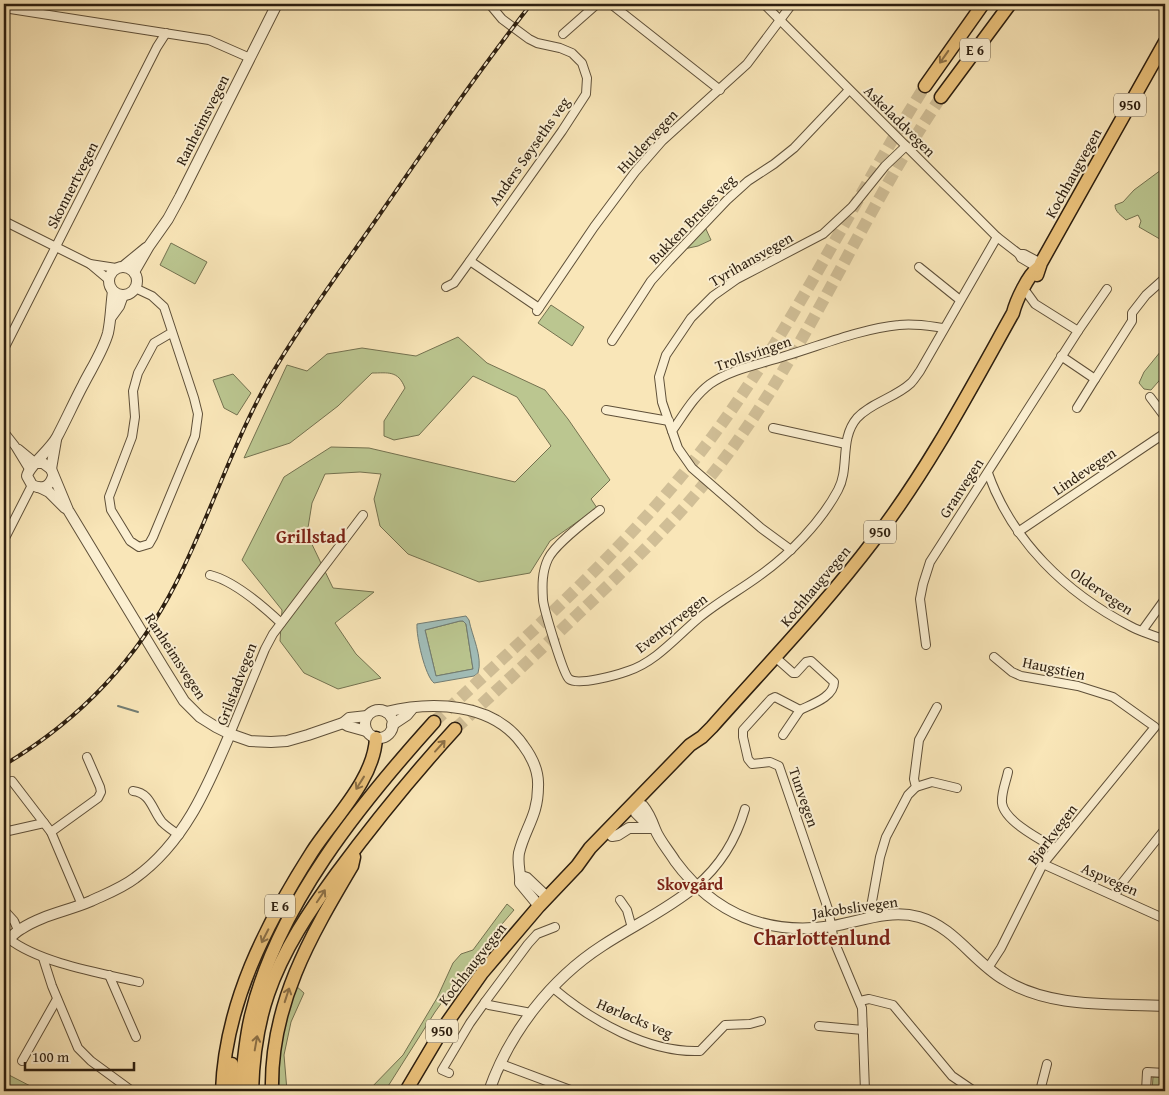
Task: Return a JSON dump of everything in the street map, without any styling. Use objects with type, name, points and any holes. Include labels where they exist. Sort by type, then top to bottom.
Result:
[{"type":"main road","name":"E 6","points":[[925,86],[984,4]]},
{"type":"main road","name":"E 6","points":[[942,97],[1010,4]]},
{"type":"main road","name":"Kochhaugvegen","points":[[576,866],[595,854],[638,807],[690,745],[702,737],[811,618],[852,568],[896,509],[948,427],[1013,313],[1015,304],[1028,280],[1040,265],[1165,42]]},
{"type":"main road","name":"Kochhaugvegen","points":[[1013,313],[1028,300],[1040,265]]},
{"type":"main road","name":"E 6","points":[[231,1091],[235,1041],[246,1001],[268,964],[302,896],[329,852],[390,771],[434,722]]},
{"type":"main road","name":"E 6","points":[[252,1091],[253,1066],[260,1019],[277,973],[297,933],[356,848],[420,768],[455,729]]},
{"type":"main road","name":"E 6","points":[[222,1091],[228,1038],[234,1011],[252,962],[272,921],[304,864],[364,778],[374,757],[371,735]]},
{"type":"main road","name":"Kochhaugvegen","points":[[406,1091],[444,1027],[472,987],[590,848],[638,807]]},
{"type":"main road","name":"E 6","points":[[272,1091],[276,1037],[291,983],[307,945],[352,866],[356,848]]},
{"type":"main road","name":"E 6","points":[[242,1091],[244,1051],[250,1016],[268,964]]},
{"type":"street","name":"Ranheimsvegen","points":[[134,272],[148,246],[168,219],[277,4]]},
{"type":"street","points":[[563,34],[597,4]]},
{"type":"street","points":[[611,4],[720,90]]},
{"type":"street","name":"Askeladdvegen","points":[[764,4],[998,237],[1019,254],[1021,258],[1040,265]]},
{"type":"street","name":"Huldervegen","points":[[470,261],[538,309],[627,182],[662,141],[747,64],[792,4]]},
{"type":"street","name":"Anders Søyseths veg","points":[[446,287],[454,283],[470,261],[586,94],[587,78],[582,63],[572,53],[529,39],[502,19],[492,5]]},
{"type":"street","points":[[4,8],[209,40],[250,58]]},
{"type":"street","name":"Skonnertvegen","points":[[4,349],[157,46],[166,33]]},
{"type":"street","name":"Bukken Bruses veg","points":[[612,340],[651,281],[675,254],[748,181],[794,148],[849,90]]},
{"type":"street","name":"Tyrihansvegen","points":[[672,431],[660,394],[660,372],[669,350],[691,318],[714,296],[738,279],[823,234],[852,207],[885,166],[906,146]]},
{"type":"street","points":[[4,221],[90,264],[108,280],[113,291],[110,309],[111,317],[101,350],[57,438],[47,452],[32,466],[28,476],[37,487]]},
{"type":"street","name":"Eventyrvegen","points":[[600,510],[563,541],[548,557],[542,574],[543,602],[562,666],[568,678],[573,681],[593,680],[612,676],[629,671],[649,660],[701,616],[760,576],[791,550],[822,515],[839,489],[844,466],[847,436],[856,419],[872,406],[911,384],[998,237]]},
{"type":"street","name":"Ranheimsvegen","points":[[120,267],[148,246]]},
{"type":"street","points":[[90,264],[130,268],[134,272],[137,280],[135,288],[130,293],[123,295],[113,291]]},
{"type":"street","points":[[108,280],[111,273],[120,267]]},
{"type":"street","points":[[919,267],[960,300]]},
{"type":"street","points":[[1077,408],[1132,321],[1132,312],[1146,295],[1165,278]]},
{"type":"street","points":[[135,288],[152,296],[161,303],[166,313],[198,414],[197,427],[188,455],[153,537],[149,544],[139,547],[130,541],[111,510],[109,497],[132,437],[135,417],[133,391],[138,373],[154,344],[171,333]]},
{"type":"street","name":"Granvegen","points":[[926,645],[920,599],[930,562],[1061,356],[1107,289]]},
{"type":"street","points":[[111,317],[119,306],[123,295]]},
{"type":"street","points":[[1028,300],[1078,330]]},
{"type":"street","name":"Trollsvingen","points":[[672,431],[698,394],[716,380],[729,374],[878,328],[908,324],[944,328]]},
{"type":"street","points":[[1061,356],[1094,380]]},
{"type":"street","points":[[1150,397],[1165,417]]},
{"type":"street","points":[[606,410],[669,421]]},
{"type":"street","points":[[773,428],[846,444]]},
{"type":"street","points":[[672,431],[678,448],[692,468],[761,528],[791,550]]},
{"type":"street","points":[[4,432],[32,466]]},
{"type":"street","name":"Lindevegen","points":[[1018,532],[1165,433]]},
{"type":"street","points":[[4,540],[37,487],[48,485],[52,473],[57,438]]},
{"type":"street","points":[[32,466],[46,464],[52,473]]},
{"type":"street","name":"Ranheimsvegen","points":[[52,473],[68,510],[178,692],[200,717],[230,734]]},
{"type":"street","name":"Oldervegen","points":[[988,473],[993,487],[1018,532],[1040,559],[1065,584],[1096,606],[1130,626],[1165,640]]},
{"type":"street","name":"Ranheimsvegen","points":[[37,487],[49,492],[68,510]]},
{"type":"street","name":"Grilstadvegen","points":[[363,515],[281,623],[265,649],[230,734],[250,741],[287,741],[342,723],[349,718],[367,716]]},
{"type":"street","points":[[210,575],[220,577],[267,609],[281,623]]},
{"type":"street","points":[[1142,632],[1165,599]]},
{"type":"street","points":[[775,657],[793,673],[796,673],[806,662],[810,661],[834,682],[834,688],[828,694],[800,710],[783,735]]},
{"type":"street","name":"Haugstien","points":[[994,657],[1020,676],[1078,686],[1110,694],[1155,727]]},
{"type":"street","name":"Tunvegen","points":[[800,710],[775,697],[745,727],[743,737],[748,759],[752,764],[770,762],[779,766],[828,909],[834,942],[860,1001],[863,1014],[865,1091]]},
{"type":"street","points":[[371,735],[364,723],[367,716],[373,711],[386,712],[406,708],[442,706],[485,715],[508,728],[526,749],[537,772],[538,797],[534,816],[519,853],[518,865],[521,876],[520,883],[543,902]]},
{"type":"street","points":[[916,787],[914,778],[919,740],[937,707]]},
{"type":"street","points":[[392,725],[412,708]]},
{"type":"street","points":[[342,723],[371,735],[386,736],[390,732],[392,725],[391,717],[386,712]]},
{"type":"street","name":"Bjørkvegen","points":[[988,968],[1001,948],[1044,864],[1055,848],[1155,727]]},
{"type":"street","points":[[139,982],[44,958],[6,942],[18,930],[34,922],[82,905],[118,888],[135,878],[156,860],[179,835],[190,818],[210,782],[230,734]]},
{"type":"street","points":[[51,832],[98,798],[101,792],[87,757]]},
{"type":"street","points":[[1008,772],[1002,796],[1003,807],[1023,830],[1055,848]]},
{"type":"street","points":[[12,781],[51,832],[82,905]]},
{"type":"street","points":[[869,918],[880,857],[886,837],[908,794],[916,787],[932,782],[957,788]]},
{"type":"street","points":[[133,791],[140,792],[146,796],[162,822],[179,835]]},
{"type":"street","name":"Jakobslivegen","points":[[638,807],[654,824],[652,828],[696,886],[721,906],[754,922],[790,928],[830,926],[902,914],[925,919],[949,933],[988,968],[1015,986],[1052,998],[1072,1001],[1165,1006]]},
{"type":"street","points":[[489,1091],[500,1064],[530,1015],[553,988],[585,959],[608,942],[669,907],[710,874],[732,844],[745,809]]},
{"type":"street","points":[[4,832],[44,823]]},
{"type":"street","points":[[612,836],[618,835],[629,828],[652,828]]},
{"type":"street","points":[[1115,895],[1122,883],[1165,829]]},
{"type":"street","name":"Aspvegen","points":[[1044,864],[1165,919]]},
{"type":"street","points":[[620,900],[627,910],[632,928]]},
{"type":"street","points":[[4,910],[14,921],[18,930]]},
{"type":"street","points":[[449,1073],[442,1070],[470,1023],[537,934],[555,927]]},
{"type":"street","points":[[44,958],[57,999],[78,1048],[91,1061],[132,1091]]},
{"type":"street","points":[[109,975],[136,1037]]},
{"type":"street","name":"Hørløcks veg","points":[[553,988],[594,1019],[652,1045],[672,1050],[700,1051],[725,1025],[750,1024],[761,1021]]},
{"type":"street","points":[[22,1062],[57,999]]},
{"type":"street","points":[[860,1001],[869,999],[893,1004],[952,1076],[974,1091]]},
{"type":"street","points":[[486,1002],[526,1012],[530,1015]]},
{"type":"street","points":[[819,1026],[863,1030]]},
{"type":"street","points":[[500,1064],[573,1091]]},
{"type":"street","points":[[1040,1091],[1047,1064]]},
{"type":"street","points":[[1146,1091],[1147,1072],[1165,1073]]},
{"type":"green space","points":[[1165,167],[1165,242],[1139,227],[1141,221],[1138,215],[1126,220],[1117,212],[1115,205],[1123,202],[1134,190]]},
{"type":"green space","points":[[705,227],[711,240],[698,246],[684,249]]},
{"type":"green space","points":[[171,243],[207,262],[195,284],[160,265]]},
{"type":"green space","points":[[551,305],[584,327],[572,346],[538,323]]},
{"type":"green space","points":[[458,337],[487,363],[545,390],[568,419],[610,480],[591,499],[597,508],[550,541],[530,573],[479,582],[408,554],[380,526],[374,499],[381,474],[360,472],[325,474],[312,503],[307,534],[333,588],[374,592],[335,623],[356,654],[381,678],[338,689],[304,673],[280,641],[282,610],[242,560],[284,477],[331,447],[369,448],[515,482],[551,446],[517,397],[473,376],[419,435],[394,440],[384,436],[384,421],[405,388],[396,375],[372,373],[338,406],[290,443],[244,458],[287,365],[307,371],[327,354],[362,348],[416,356]]},
{"type":"green space","points":[[1165,346],[1165,374],[1151,390],[1144,389],[1139,383],[1144,372]]},
{"type":"green space","points":[[233,374],[251,393],[237,415],[224,408],[213,380]]},
{"type":"green space","points":[[460,621],[466,624],[473,669],[436,676],[425,630]]},
{"type":"green space","points":[[507,904],[514,910],[479,951],[435,1012],[385,1091],[368,1091],[403,1055],[437,998],[453,963],[461,954],[473,950]]},
{"type":"green space","points":[[295,985],[304,993],[291,1022],[284,1055],[287,1091],[279,1091],[279,1057],[282,1029]]},
{"type":"green space","points":[[9,1075],[40,1091],[4,1091],[4,1079]]},
{"type":"green space","points":[[1153,1077],[1165,1078],[1165,1091],[1152,1091]]},
{"type":"water","points":[[466,616],[469,620],[478,653],[478,673],[474,676],[434,683],[427,673],[418,637],[417,624]],"holes":[[[463,621],[466,624],[473,669],[436,676],[425,630]]]},
{"type":"waterway","points":[[118,706],[138,712]]},
{"type":"tunnel","points":[[434,722],[579,586],[648,514],[712,437],[770,352],[925,86]]},
{"type":"tunnel","points":[[455,729],[637,557],[695,495],[730,451],[787,364],[887,185],[941,97]]},
{"type":"railway","points":[[4,765],[57,729],[81,708],[124,663],[143,638],[176,583],[202,528],[237,443],[279,362],[435,134],[531,4]]},
{"type":"district","name":"Grillstad","points":[[311,536]]},
{"type":"district","name":"Skovgård","points":[[690,884]]},
{"type":"district","name":"Charlottenlund","points":[[822,937]]}]
